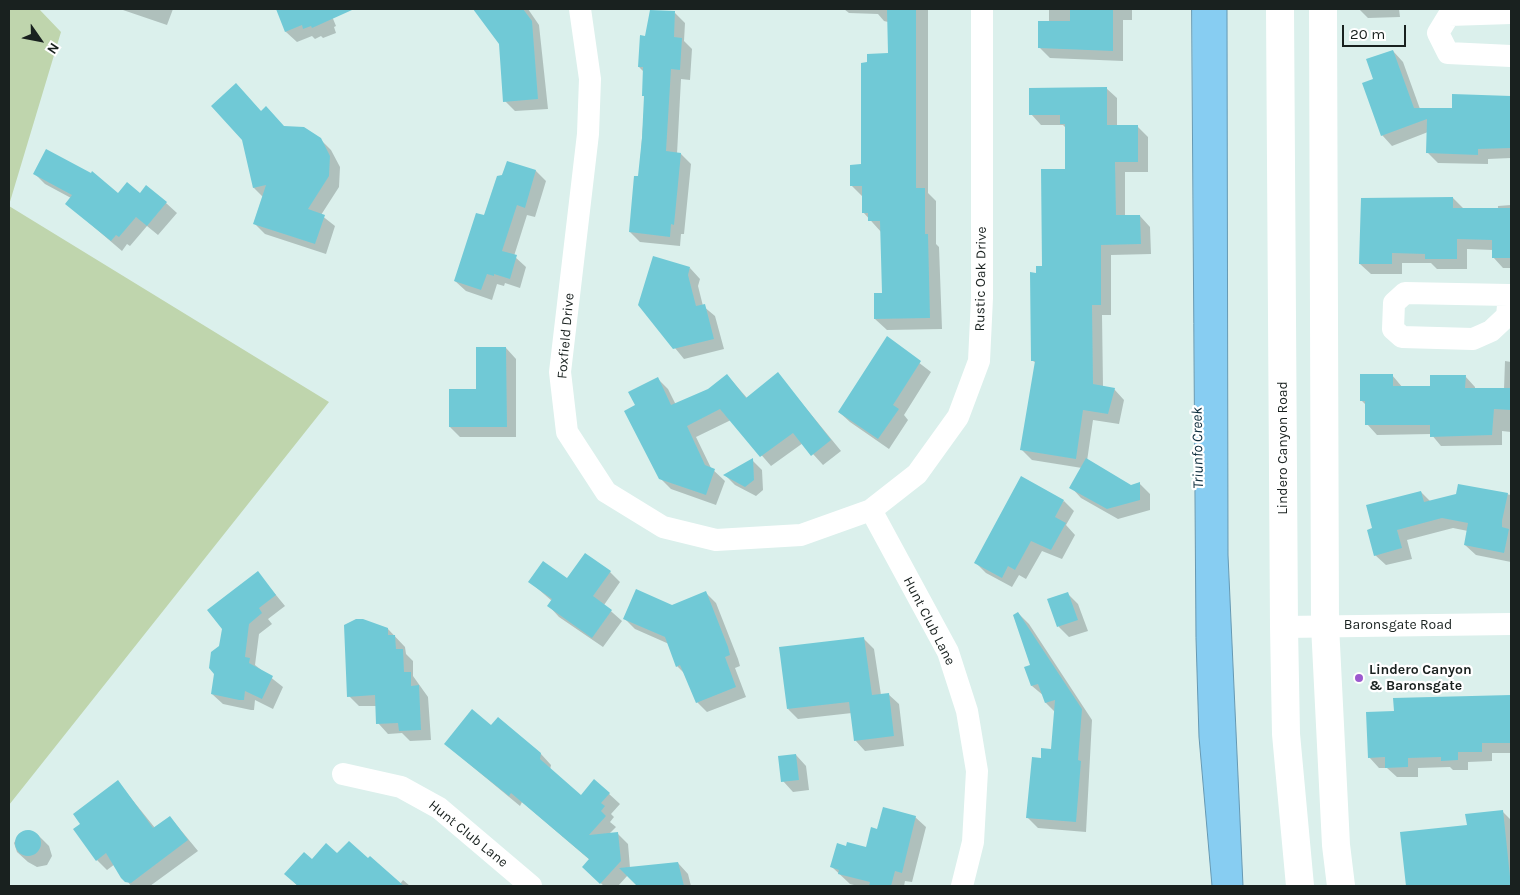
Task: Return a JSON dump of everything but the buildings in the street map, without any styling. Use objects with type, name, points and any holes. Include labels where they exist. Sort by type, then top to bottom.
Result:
[{"type":"street","name":"Foxfield Drive","points":[[580,9],[590,79],[588,134],[560,372],[567,432],[606,492],[663,528],[716,540],[800,534],[871,510]]},
{"type":"street","name":"Rustic Oak Drive","points":[[871,510],[917,474],[958,417],[980,361],[982,298],[982,9]]},
{"type":"street","name":"Lindero Canyon Road","points":[[1280,9],[1286,734],[1300,886]]},
{"type":"street","points":[[1323,9],[1325,625],[1336,844],[1341,886]]},
{"type":"street","points":[[1511,13],[1449,15],[1438,33],[1448,53],[1511,56]]},
{"type":"street","points":[[1405,293],[1510,295],[1507,316],[1491,331],[1473,339],[1402,337],[1393,329],[1394,303],[1405,293]]},
{"type":"street","name":"Hunt Club Lane","points":[[871,510],[948,652],[967,711],[976,771],[973,842],[962,886]]},
{"type":"street","name":"Baronsgate Road","points":[[1284,627],[1511,624]]},
{"type":"street","name":"Hunt Club Lane","points":[[343,774],[401,787],[439,808],[531,886]]},
{"type":"green space","points":[[9,9],[39,9],[61,32],[9,205]]},
{"type":"green space","points":[[9,206],[329,402],[9,805]]},
{"type":"water","name":"Triunfo Creek","points":[[1192,9],[1227,9],[1228,555],[1243,886],[1212,886],[1199,737],[1196,638]]},
{"type":"place","name":"Lindero Canyon & Baronsgate","points":[[1359,678]]}]
